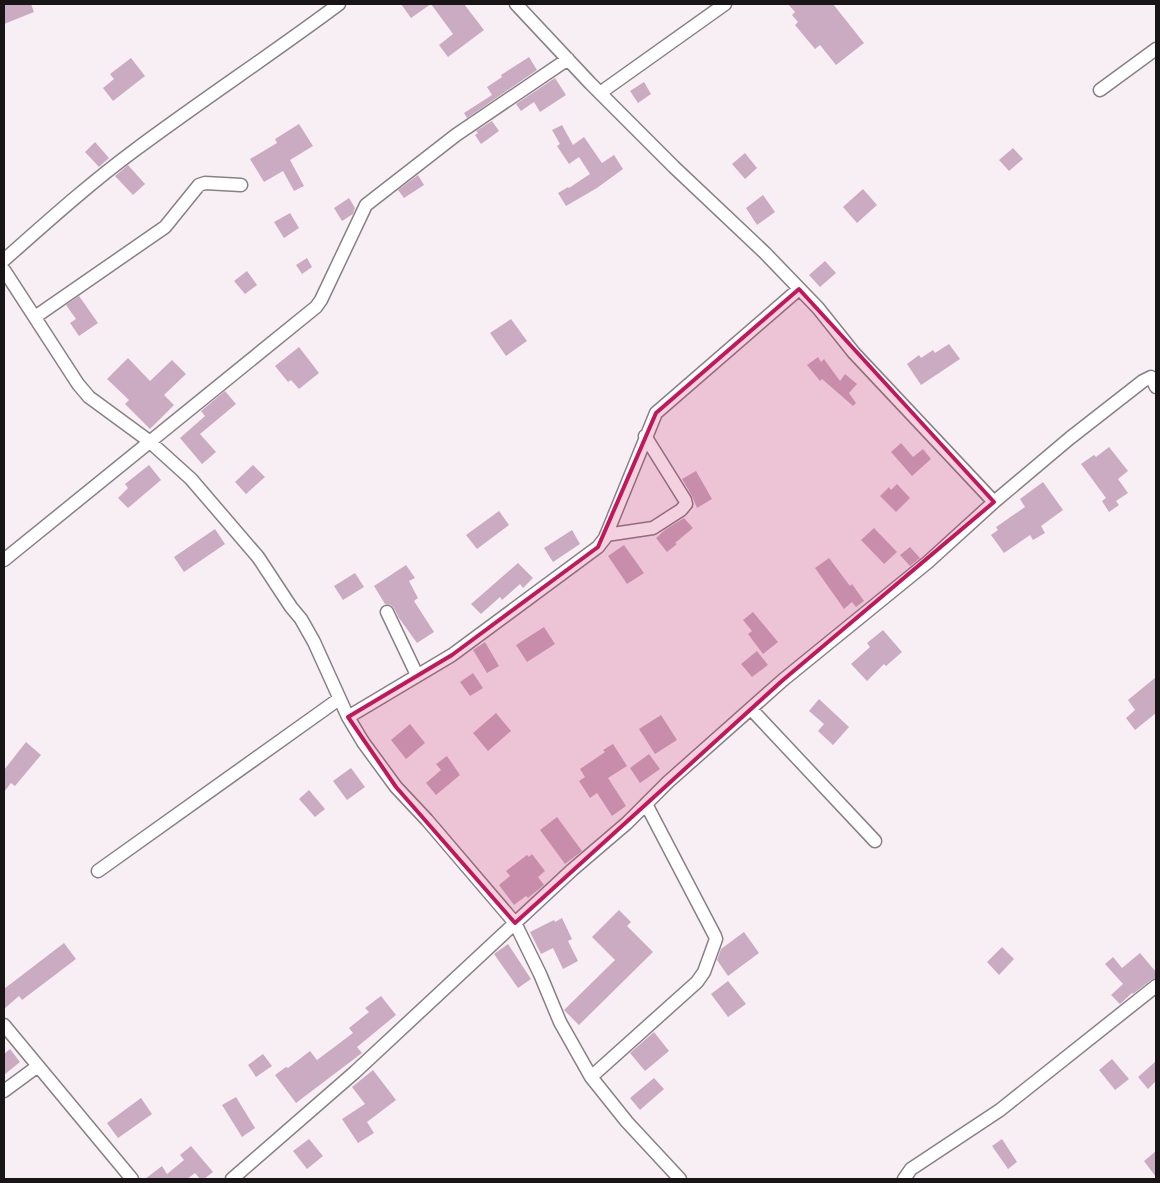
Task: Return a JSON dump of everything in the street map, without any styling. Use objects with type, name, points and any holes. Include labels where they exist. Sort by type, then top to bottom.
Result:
[{"type":"street","points":[[4,260],[134,150],[339,4]]},
{"type":"street","points":[[516,4],[600,93],[674,167],[765,253],[818,308],[854,353],[994,502]]},
{"type":"street","points":[[600,93],[725,4]]},
{"type":"street","points":[[1100,90],[1156,49]]},
{"type":"street","points":[[4,560],[316,307],[366,206],[456,135],[568,60]]},
{"type":"street","points":[[35,317],[165,227],[198,185],[205,183],[241,185]]},
{"type":"street","points":[[4,270],[78,384],[90,397],[149,441],[192,479],[258,557],[291,607],[301,618],[314,642],[339,699],[363,742],[396,787],[427,820],[515,923],[540,974],[560,1022],[591,1077],[627,1122],[680,1179]]},
{"type":"street","points":[[348,716],[452,655],[600,544],[606,535],[656,413],[799,289]]},
{"type":"street","points":[[232,1179],[355,1072],[668,782],[783,680],[928,562],[994,502],[1070,438],[1143,381],[1154,379]]},
{"type":"street","points":[[606,535],[653,528],[681,510],[686,504],[645,436]]},
{"type":"street","points":[[388,612],[417,675]]},
{"type":"street","points":[[98,871],[339,699]]},
{"type":"street","points":[[751,709],[875,841]]},
{"type":"street","points":[[591,1077],[697,982],[704,972],[716,939],[646,804]]},
{"type":"street","points":[[904,1179],[910,1169],[1000,1110],[1156,986]]},
{"type":"street","points":[[4,1025],[8,1039],[38,1066],[132,1179]]},
{"type":"street","points":[[4,1091],[38,1066]]},
{"type":"highlighted area","points":[[799,289],[994,502],[783,680],[515,923],[396,787],[348,717],[452,655],[598,547],[656,413]]},
{"type":"building","points":[[4,4],[31,4],[34,12],[4,24]]},
{"type":"building","points":[[401,4],[431,4],[411,18]]},
{"type":"building","points":[[431,4],[464,4],[484,30],[448,57],[439,45],[453,34]]},
{"type":"building","points":[[788,4],[833,4],[864,43],[836,65],[820,45],[815,49],[795,25],[798,22],[792,15],[795,12]]},
{"type":"building","points":[[529,57],[537,70],[467,118],[464,113],[492,95],[487,87],[502,77],[501,75]]},
{"type":"building","points":[[131,58],[145,76],[113,101],[103,88],[114,79],[110,74]]},
{"type":"building","points":[[555,78],[566,95],[540,112],[534,102],[521,111],[516,104]]},
{"type":"building","points":[[644,82],[651,94],[638,103],[630,91]]},
{"type":"building","points":[[492,121],[499,131],[481,144],[475,135],[478,133],[476,131]]},
{"type":"building","points":[[299,124],[313,146],[290,160],[304,186],[294,191],[283,171],[264,182],[250,159],[277,143],[275,139]]},
{"type":"building","points":[[562,125],[573,145],[584,137],[602,163],[614,155],[623,169],[597,188],[566,206],[558,193],[590,174],[579,157],[569,164],[557,146],[560,144],[552,130]]},
{"type":"building","points":[[95,142],[109,158],[99,167],[85,152]]},
{"type":"building","points":[[1013,148],[1023,159],[1009,171],[999,160]]},
{"type":"building","points":[[745,153],[757,168],[745,179],[732,164]]},
{"type":"building","points":[[128,165],[145,184],[133,195],[115,176]]},
{"type":"building","points":[[418,175],[424,185],[404,198],[398,190]]},
{"type":"building","points":[[863,189],[877,205],[857,223],[843,207]]},
{"type":"building","points":[[763,195],[775,212],[757,225],[746,208]]},
{"type":"building","points":[[349,198],[355,208],[353,214],[342,221],[334,208]]},
{"type":"building","points":[[290,213],[299,228],[284,238],[274,222]]},
{"type":"building","points":[[307,258],[312,267],[302,274],[296,265]]},
{"type":"building","points":[[825,261],[836,273],[820,287],[809,275]]},
{"type":"building","points":[[247,271],[257,285],[245,294],[234,281]]},
{"type":"building","points":[[79,296],[98,323],[79,336],[70,323],[76,319],[66,305]]},
{"type":"building","points":[[511,319],[527,341],[506,356],[490,333]]},
{"type":"building","points":[[949,344],[960,359],[921,385],[907,364],[919,355],[921,358],[933,350],[935,353]]},
{"type":"building","points":[[299,347],[319,373],[299,389],[291,380],[288,382],[275,366]]},
{"type":"building","points":[[818,357],[821,362],[824,359],[840,381],[845,374],[857,384],[849,393],[856,403],[853,406],[822,379],[820,381],[807,365]]},
{"type":"building","points":[[128,358],[150,381],[172,360],[186,374],[164,395],[174,405],[150,429],[125,404],[129,400],[107,379]]},
{"type":"building","points":[[225,391],[236,404],[200,434],[216,452],[202,464],[180,438],[205,416],[201,411]]},
{"type":"building","points":[[901,443],[913,457],[923,449],[931,459],[912,476],[891,452]]},
{"type":"building","points":[[1109,447],[1128,471],[1118,479],[1128,493],[1116,501],[1119,505],[1109,512],[1102,501],[1106,498],[1081,464],[1094,455],[1096,457]]},
{"type":"building","points":[[149,465],[161,480],[128,508],[118,498],[128,488],[125,484]]},
{"type":"building","points":[[253,465],[265,477],[246,494],[235,482]]},
{"type":"building","points":[[696,471],[712,499],[697,508],[682,479]]},
{"type":"building","points":[[1043,482],[1063,510],[1041,526],[1045,533],[1033,540],[1030,535],[1004,553],[991,535],[998,530],[996,527],[1025,507],[1020,499]]},
{"type":"building","points":[[897,484],[910,498],[896,512],[880,496],[889,487],[891,490]]},
{"type":"building","points":[[499,511],[509,525],[477,549],[466,535]]},
{"type":"building","points":[[684,518],[693,528],[667,552],[656,538],[666,529]]},
{"type":"building","points":[[874,528],[897,552],[884,564],[861,540]]},
{"type":"building","points":[[215,529],[225,544],[184,572],[174,557]]},
{"type":"building","points":[[572,530],[580,544],[553,562],[544,548]]},
{"type":"building","points":[[624,545],[644,573],[627,584],[608,556]]},
{"type":"building","points":[[910,547],[920,558],[910,566],[900,555]]},
{"type":"building","points":[[829,558],[864,601],[856,607],[852,602],[844,609],[815,568]]},
{"type":"building","points":[[518,563],[533,578],[523,588],[520,584],[502,600],[500,597],[481,614],[471,604]]},
{"type":"building","points":[[406,565],[415,578],[409,581],[418,598],[414,601],[434,632],[417,643],[394,608],[391,605],[385,604],[374,586]]},
{"type":"building","points":[[355,573],[364,587],[343,600],[334,586]]},
{"type":"building","points":[[753,612],[778,642],[763,654],[748,634],[752,631],[743,620]]},
{"type":"building","points":[[544,627],[555,644],[527,662],[516,645]]},
{"type":"building","points":[[883,630],[902,652],[886,666],[884,664],[867,681],[851,664],[870,647],[867,643]]},
{"type":"building","points":[[485,642],[499,666],[487,673],[473,650]]},
{"type":"building","points":[[757,651],[768,665],[752,677],[741,664]]},
{"type":"building","points":[[473,673],[483,688],[470,696],[460,682]]},
{"type":"building","points":[[1156,677],[1156,713],[1135,730],[1126,718],[1135,710],[1128,700]]},
{"type":"building","points":[[819,699],[849,727],[833,745],[818,731],[824,724],[809,711]]},
{"type":"building","points":[[496,713],[511,731],[488,751],[473,733]]},
{"type":"building","points":[[661,715],[677,740],[655,754],[639,729]]},
{"type":"building","points":[[410,724],[425,743],[406,759],[391,740]]},
{"type":"building","points":[[26,742],[41,755],[15,786],[11,783],[4,792],[4,770]]},
{"type":"building","points":[[613,744],[627,766],[608,778],[626,806],[612,816],[597,793],[590,798],[579,781],[585,777],[580,769],[605,752],[603,750]]},
{"type":"building","points":[[649,754],[660,769],[640,783],[630,768]]},
{"type":"building","points":[[447,756],[460,775],[436,795],[426,783],[441,770],[436,764]]},
{"type":"building","points":[[351,768],[365,787],[347,800],[333,781]]},
{"type":"building","points":[[309,790],[325,809],[315,817],[299,799]]},
{"type":"building","points":[[557,817],[582,851],[565,864],[540,830]]},
{"type":"building","points":[[532,854],[545,871],[538,877],[544,885],[528,898],[526,896],[514,905],[499,885],[510,876],[506,871],[527,855],[529,857]]},
{"type":"building","points":[[619,910],[631,922],[627,926],[653,952],[579,1025],[564,1010],[615,960],[592,937]]},
{"type":"building","points":[[562,918],[572,939],[568,941],[578,961],[563,969],[553,948],[541,954],[530,932]]},
{"type":"building","points":[[744,932],[759,953],[728,976],[717,960],[721,949]]},
{"type":"building","points":[[64,943],[76,959],[22,1000],[19,996],[4,1009],[4,989]]},
{"type":"building","points":[[508,944],[531,979],[518,988],[494,954]]},
{"type":"building","points":[[1002,947],[1014,959],[999,975],[987,962]]},
{"type":"building","points":[[1140,953],[1156,972],[1156,978],[1132,993],[1120,1004],[1111,995],[1123,984],[1105,964],[1113,957],[1122,968]]},
{"type":"building","points":[[728,981],[746,1004],[728,1017],[711,994]]},
{"type":"building","points":[[381,996],[396,1015],[357,1047],[362,1053],[296,1103],[275,1075],[286,1067],[288,1068],[310,1051],[317,1060],[353,1033],[349,1028],[369,1012],[365,1008]]},
{"type":"building","points":[[654,1032],[669,1051],[645,1071],[630,1053]]},
{"type":"building","points":[[10,1049],[20,1062],[4,1075],[4,1054]]},
{"type":"building","points":[[263,1054],[272,1066],[256,1077],[248,1065]]},
{"type":"building","points":[[1112,1059],[1129,1079],[1115,1090],[1099,1070]]},
{"type":"building","points":[[1156,1061],[1156,1081],[1148,1089],[1138,1077]]},
{"type":"building","points":[[373,1070],[396,1100],[367,1122],[374,1133],[358,1143],[342,1119],[365,1104],[352,1087]]},
{"type":"building","points":[[654,1078],[664,1089],[640,1110],[630,1098]]},
{"type":"building","points":[[236,1097],[255,1128],[242,1137],[222,1105]]},
{"type":"building","points":[[141,1098],[152,1114],[118,1138],[107,1123]]},
{"type":"building","points":[[309,1139],[323,1156],[307,1169],[293,1151]]},
{"type":"building","points":[[1002,1139],[1017,1162],[1008,1169],[992,1146]]},
{"type":"building","points":[[191,1146],[213,1172],[204,1179],[200,1179],[195,1173],[187,1179],[145,1179],[162,1166],[167,1174],[184,1160],[180,1155]]},
{"type":"building","points":[[1156,1151],[1156,1177],[1144,1161]]}]
